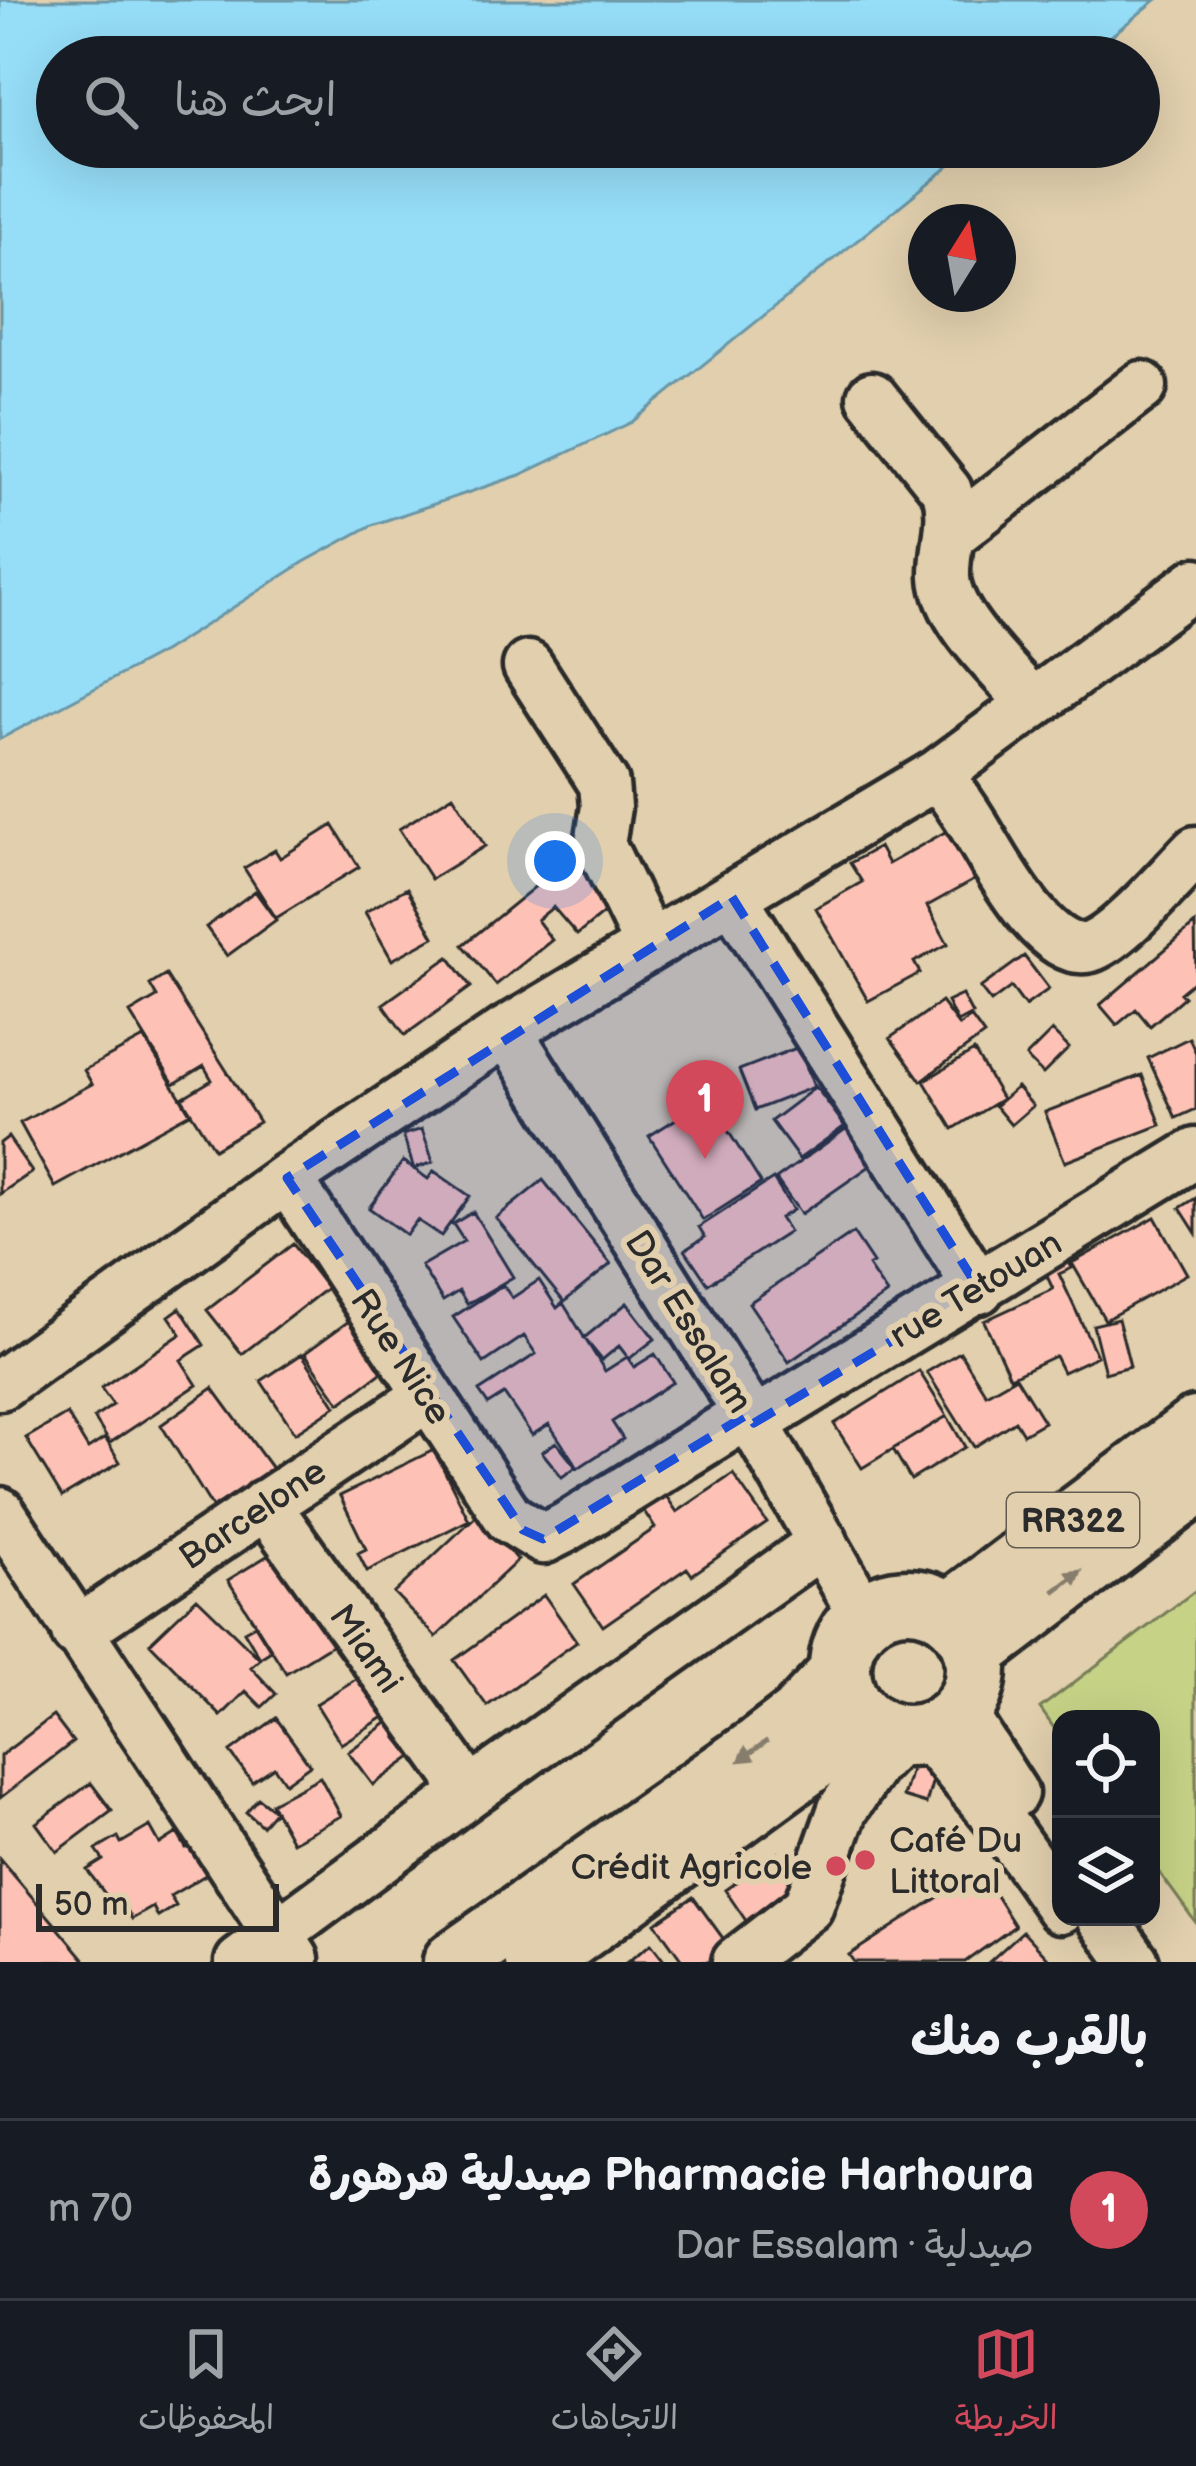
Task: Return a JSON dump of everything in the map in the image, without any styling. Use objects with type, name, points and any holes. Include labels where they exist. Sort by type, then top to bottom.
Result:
[{"type":"main road","name":"RR322","points":[[962,1633],[1196,1428]]},
{"type":"main road","name":"RR322","points":[[962,1633],[1196,1484]]},
{"type":"main road","points":[[559,1952],[831,1747],[916,1727],[976,1674],[962,1633],[929,1603],[906,1599],[884,1604],[864,1616],[850,1632],[840,1673],[845,1694],[857,1713],[916,1727]]},
{"type":"main road","points":[[454,1962],[798,1718],[840,1673]]},
{"type":"street","points":[[949,536],[1142,386]]},
{"type":"street","points":[[872,397],[947,491],[953,510],[945,574],[953,610],[1032,703]]},
{"type":"street","points":[[0,1385],[287,1178],[507,1030],[938,774],[1196,583]]},
{"type":"street","points":[[528,666],[604,784],[601,844],[650,946]]},
{"type":"street","points":[[938,774],[1007,884],[1058,940],[1075,947],[1088,948],[1107,938],[1196,851]]},
{"type":"street","points":[[732,897],[979,1288]]},
{"type":"street","name":"Dar Essalam","points":[[507,1030],[752,1418],[864,1616]]},
{"type":"street","name":"rue Tetouan","points":[[523,1529],[543,1539],[565,1528],[979,1288],[1196,1153]]},
{"type":"street","name":"Rue Nice","points":[[287,1178],[509,1518],[523,1529]]},
{"type":"street","name":"Barcelone","points":[[76,1632],[428,1396]]},
{"type":"street","name":"Miami","points":[[265,1504],[470,1792]]},
{"type":"street","points":[[0,1512],[288,1948]]},
{"type":"street","points":[[240,1962],[288,1948],[470,1792],[823,1542]]},
{"type":"street","points":[[916,1727],[1052,1852]]},
{"type":"street","points":[[916,1727],[998,1818],[1052,1895]]},
{"type":"street","points":[[737,1962],[808,1907],[843,1809],[874,1764],[916,1727]]},
{"type":"street","points":[[1073,1926],[1099,1962]]},
{"type":"street","points":[[1108,1926],[1134,1962]]},
{"type":"highlighted area","points":[[732,897],[979,1289],[754,1423],[748,1414],[565,1528],[543,1539],[523,1530],[287,1178]]},
{"type":"green space","points":[[1196,1590],[1196,1923],[1160,1873],[1160,1710],[1052,1710],[1052,1725],[1040,1708]]},
{"type":"water","points":[[0,0],[1156,0],[1111,36],[36,36],[36,168],[947,168],[632,422],[520,475],[372,525],[304,562],[165,651],[0,739]]},
{"type":"building","points":[[453,795],[485,846],[431,879],[399,829]]},
{"type":"building","points":[[333,825],[359,867],[276,918],[244,868],[275,850],[280,858]]},
{"type":"building","points":[[947,831],[974,880],[927,906],[948,944],[914,962],[920,973],[868,1001],[816,908],[862,882],[850,863],[879,847],[888,864]]},
{"type":"building","points":[[574,855],[614,905],[577,935],[553,907],[537,920],[552,940],[496,985],[463,945]]},
{"type":"building","points":[[407,888],[434,937],[392,960],[365,912]]},
{"type":"building","points":[[255,891],[276,920],[227,956],[206,927]]},
{"type":"building","points":[[1195,924],[1196,980],[1180,993],[1184,997],[1150,1026],[1136,1009],[1117,1025],[1100,1005]]},
{"type":"building","points":[[1024,956],[1049,989],[1025,1006],[1011,987],[991,1002],[980,988]]},
{"type":"building","points":[[449,957],[471,987],[405,1035],[383,1004]]},
{"type":"building","points":[[166,975],[259,1122],[214,1149],[182,1098],[212,1080],[204,1066],[174,1084],[130,1013],[157,997],[150,985]]},
{"type":"building","points":[[962,995],[972,1014],[957,1022],[947,1002]]},
{"type":"building","points":[[941,1002],[959,1026],[971,1017],[984,1035],[921,1081],[890,1038]]},
{"type":"building","points":[[1052,1031],[1069,1048],[1043,1074],[1026,1057]]},
{"type":"building","points":[[144,1038],[190,1113],[55,1187],[20,1123],[92,1084],[84,1070]]},
{"type":"building","points":[[1189,1038],[1196,1053],[1196,1109],[1176,1118],[1148,1058]]},
{"type":"building","points":[[799,1047],[814,1087],[755,1110],[739,1070]]},
{"type":"building","points":[[974,1051],[1002,1099],[953,1129],[924,1081]]},
{"type":"building","points":[[1142,1075],[1161,1125],[1065,1162],[1045,1112]]},
{"type":"building","points":[[816,1087],[845,1126],[799,1159],[771,1121]]},
{"type":"building","points":[[1017,1087],[1033,1106],[1011,1125],[995,1106]]},
{"type":"building","points":[[708,1099],[761,1183],[703,1220],[649,1136]]},
{"type":"building","points":[[847,1128],[873,1164],[801,1214],[776,1179]]},
{"type":"building","points":[[422,1129],[433,1162],[414,1169],[403,1135]]},
{"type":"building","points":[[8,1137],[32,1172],[0,1194],[0,1143]]},
{"type":"building","points":[[403,1161],[428,1179],[434,1171],[470,1196],[441,1236],[417,1220],[406,1235],[369,1208]]},
{"type":"building","points":[[773,1179],[793,1210],[780,1218],[789,1232],[708,1284],[685,1250],[705,1237],[699,1227]]},
{"type":"building","points":[[543,1180],[611,1264],[564,1302],[496,1218]]},
{"type":"building","points":[[1196,1198],[1196,1233],[1180,1208]]},
{"type":"building","points":[[473,1212],[513,1277],[467,1304],[459,1291],[443,1301],[421,1266],[464,1241],[453,1224]]},
{"type":"building","points":[[1155,1217],[1187,1274],[1105,1320],[1072,1263]]},
{"type":"building","points":[[853,1233],[887,1294],[789,1362],[749,1303]]},
{"type":"building","points":[[293,1244],[327,1288],[242,1354],[207,1310]]},
{"type":"building","points":[[1063,1250],[1072,1268],[1059,1274],[1097,1356],[1063,1372],[1055,1356],[1010,1377],[984,1321],[1053,1289],[1040,1261]]},
{"type":"building","points":[[539,1280],[557,1308],[563,1303],[605,1371],[627,1357],[634,1367],[655,1354],[673,1382],[612,1422],[623,1439],[578,1468],[549,1424],[532,1435],[504,1394],[488,1404],[479,1391],[536,1354],[524,1336],[484,1363],[453,1317],[503,1285],[512,1298]]},
{"type":"building","points":[[627,1303],[655,1339],[629,1359],[619,1346],[602,1360],[584,1338]]},
{"type":"building","points":[[180,1308],[204,1345],[181,1360],[197,1385],[110,1443],[94,1418],[113,1405],[101,1388],[181,1334],[169,1316]]},
{"type":"building","points":[[353,1318],[388,1368],[340,1403],[305,1353]]},
{"type":"building","points":[[1118,1319],[1130,1366],[1105,1373],[1093,1325]]},
{"type":"building","points":[[960,1352],[986,1394],[1016,1377],[1044,1422],[1023,1434],[1015,1421],[974,1447],[927,1372]]},
{"type":"building","points":[[302,1354],[336,1406],[295,1433],[261,1381]]},
{"type":"building","points":[[919,1371],[947,1416],[862,1468],[834,1424]]},
{"type":"building","points":[[213,1388],[273,1470],[214,1510],[161,1425]]},
{"type":"building","points":[[67,1414],[88,1449],[105,1438],[120,1462],[62,1497],[26,1438]]},
{"type":"building","points":[[947,1416],[965,1447],[911,1480],[893,1449]]},
{"type":"building","points":[[556,1442],[576,1467],[562,1477],[542,1452]]},
{"type":"building","points":[[434,1450],[469,1520],[367,1571],[358,1553],[366,1549],[340,1496]]},
{"type":"building","points":[[733,1474],[767,1523],[692,1575],[687,1568],[603,1626],[574,1584],[655,1528],[640,1505],[662,1490],[677,1512]]},
{"type":"building","points":[[476,1516],[518,1560],[436,1637],[394,1593]]},
{"type":"building","points":[[280,1548],[338,1641],[286,1673],[228,1580]]},
{"type":"building","points":[[544,1595],[577,1642],[487,1706],[454,1660]]},
{"type":"building","points":[[197,1598],[260,1659],[251,1667],[276,1694],[262,1707],[246,1691],[221,1716],[150,1643]]},
{"type":"building","points":[[255,1625],[271,1651],[260,1658],[244,1631]]},
{"type":"building","points":[[362,1675],[387,1715],[341,1744],[316,1704]]},
{"type":"building","points":[[406,1709],[417,1723],[397,1738],[412,1757],[373,1785],[348,1752]]},
{"type":"building","points":[[53,1716],[73,1742],[0,1798],[0,1756]]},
{"type":"building","points":[[276,1718],[310,1765],[285,1783],[274,1767],[252,1782],[230,1752]]},
{"type":"building","points":[[912,1766],[935,1773],[926,1804],[903,1797]]},
{"type":"building","points":[[320,1777],[341,1816],[292,1842],[271,1803]]},
{"type":"building","points":[[91,1783],[112,1811],[57,1852],[36,1823]]},
{"type":"building","points":[[258,1798],[275,1811],[262,1826],[246,1812]]},
{"type":"building","points":[[150,1826],[160,1844],[177,1833],[186,1848],[202,1839],[219,1867],[170,1896],[176,1906],[158,1917],[153,1907],[132,1919],[124,1905],[117,1910],[87,1870],[103,1860],[96,1850],[118,1837],[121,1843]]},
{"type":"building","points":[[778,1853],[806,1894],[753,1931],[725,1890]]},
{"type":"building","points":[[0,1859],[87,1962],[0,1962]]},
{"type":"building","points":[[979,1881],[988,1895],[993,1891],[1015,1926],[965,1962],[854,1962],[849,1955],[960,1883],[965,1891]]},
{"type":"building","points":[[693,1897],[733,1952],[719,1962],[683,1962],[655,1923]]},
{"type":"building","points":[[1023,1931],[1049,1959],[989,1962]]},
{"type":"building","points":[[651,1944],[665,1962],[627,1962]]},
{"type":"place","name":"Pharmacie Harhoura صيدلية هرهورة","points":[[705,1159]]},
{"type":"place","name":"Café Du Littoral","points":[[865,1860]]},
{"type":"place","name":"Crédit Agricole","points":[[836,1866]]}]
